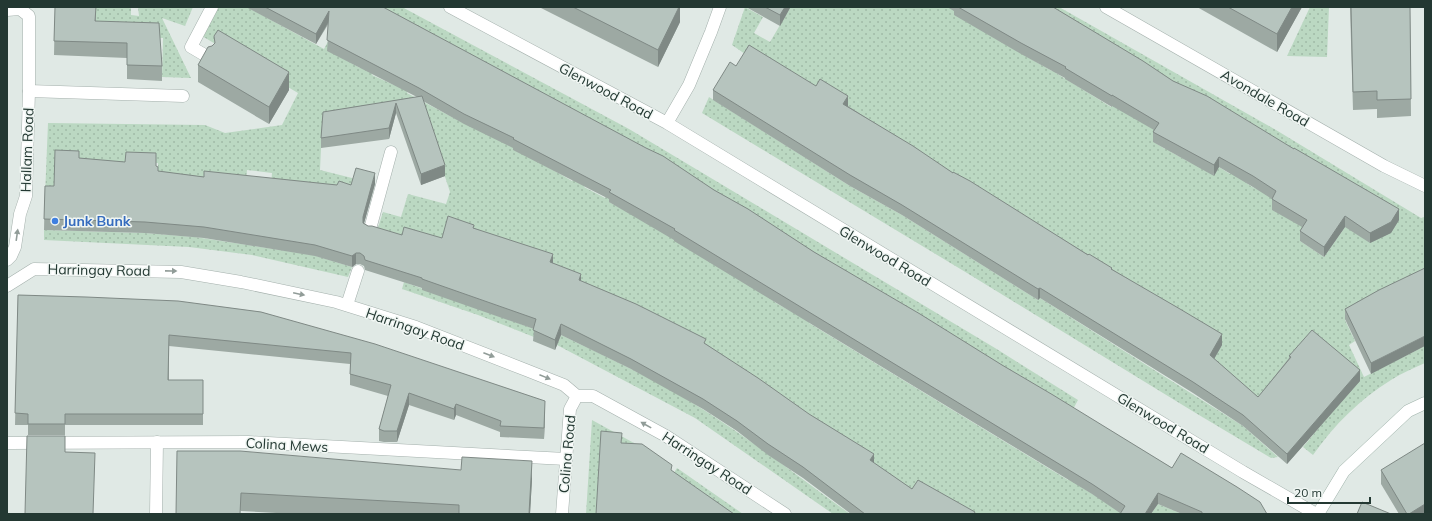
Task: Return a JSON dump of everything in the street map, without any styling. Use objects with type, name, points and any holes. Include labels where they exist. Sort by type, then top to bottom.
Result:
[{"type":"street","points":[[208,57],[191,48],[212,7]]},
{"type":"street","name":"Glenwood Road","points":[[450,7],[667,123],[1230,464],[1317,514]]},
{"type":"street","points":[[667,123],[689,85],[720,7]]},
{"type":"street","name":"Avondale Road","points":[[1106,7],[1384,166],[1425,186]]},
{"type":"street","name":"Hallam Road","points":[[7,10],[20,9],[29,16],[29,90],[26,196],[20,214],[15,247],[9,258]]},
{"type":"street","name":"Hallam Road","points":[[29,90],[183,96]]},
{"type":"street","points":[[370,229],[391,152]]},
{"type":"street","name":"Harringay Road","points":[[8,285],[34,269],[181,272],[241,282],[347,305],[416,327],[564,385],[577,396],[594,396],[666,436],[785,514]]},
{"type":"street","points":[[347,305],[358,271]]},
{"type":"street","name":"Colina Road","points":[[562,514],[570,409],[577,396]]},
{"type":"street","points":[[1317,514],[1344,471],[1408,411],[1425,403]]},
{"type":"street","points":[[156,514],[157,442]]},
{"type":"street","name":"Colina Mews","points":[[7,443],[248,442],[566,459]]},
{"type":"green space","points":[[96,7],[131,7],[131,15],[139,16],[138,7],[193,7],[185,26],[162,18],[191,78],[162,77],[163,38],[95,36]]},
{"type":"green space","points":[[218,7],[247,7],[324,49],[334,30],[337,55],[360,68],[370,49],[382,55],[372,75],[394,85],[404,67],[417,74],[407,93],[465,124],[511,124],[548,167],[572,181],[582,162],[594,169],[584,187],[605,198],[616,181],[609,202],[635,216],[674,215],[776,303],[801,317],[820,305],[809,323],[1068,480],[1079,461],[1081,487],[1125,514],[959,514],[906,509],[439,259],[375,237],[383,212],[401,217],[408,194],[446,204],[450,192],[428,125],[404,110],[391,112],[321,148],[320,170],[356,179],[351,195],[269,215],[272,173],[247,170],[243,210],[158,201],[158,163],[126,163],[54,197],[45,196],[48,123],[205,125],[225,133],[282,125],[298,93],[202,36]]},
{"type":"green space","points":[[362,7],[402,7],[629,129],[995,348],[1078,400],[1070,415]]},
{"type":"green space","points":[[745,7],[763,17],[754,33],[770,42],[790,7],[958,7],[994,24],[989,35],[1052,71],[1059,60],[1062,62],[1056,73],[1111,107],[1118,95],[1165,122],[1154,142],[1165,149],[1177,129],[1171,152],[1191,163],[1203,144],[1214,175],[1219,167],[1230,174],[1237,162],[1244,180],[1249,185],[1264,192],[1308,204],[1300,241],[1324,257],[1345,227],[1034,7],[1059,7],[1276,130],[1421,218],[1424,217],[1425,306],[1345,320],[1355,341],[1349,345],[1364,377],[1425,346],[1425,363],[1395,377],[1358,404],[1330,433],[1313,455],[1303,447],[1360,380],[1332,357],[1259,408],[832,135],[848,106],[748,56],[732,45]]},
{"type":"green space","points":[[1310,7],[1329,7],[1327,57],[1287,56]]},
{"type":"green space","points":[[709,97],[850,186],[902,215],[1038,300],[1040,298],[1243,426],[1278,457],[1271,458],[702,113]]},
{"type":"green space","points":[[44,230],[145,233],[195,237],[313,255],[352,267],[348,277],[252,255],[189,247],[44,240]]},
{"type":"green space","points":[[404,282],[537,330],[534,337],[478,315],[402,289]]},
{"type":"green space","points":[[561,335],[634,370],[687,399],[778,461],[850,514],[833,514],[695,418],[557,345]]},
{"type":"green space","points":[[592,420],[665,460],[658,470],[597,514],[586,514]]},
{"type":"green space","points":[[677,468],[743,514],[718,514],[672,476]]},
{"type":"green space","points":[[1158,504],[1182,514],[1151,514]]},
{"type":"building","points":[[55,7],[96,7],[95,21],[159,23],[162,66],[127,65],[127,43],[54,41]]},
{"type":"building","points":[[265,7],[383,7],[663,156],[714,190],[748,209],[814,252],[920,314],[1172,468],[1181,453],[1260,502],[1267,514],[1202,514],[1202,512],[1158,493],[1145,514],[1120,514],[1125,506],[1092,484],[674,230],[675,229],[609,192],[611,190],[513,139],[514,138],[464,114],[419,88],[327,40],[329,11],[316,34]]},
{"type":"building","points":[[573,7],[679,7],[658,50]]},
{"type":"building","points":[[765,7],[785,7],[780,15]]},
{"type":"building","points":[[958,7],[1053,7],[1143,61],[1173,81],[1207,96],[1294,149],[1399,209],[1391,222],[1370,233],[1345,216],[1324,247],[1300,231],[1307,220],[1272,199],[1276,191],[1219,157],[1214,165],[1153,132],[1159,123],[1065,68],[1066,67]]},
{"type":"building","points":[[1228,7],[1292,7],[1277,34]]},
{"type":"building","points":[[1351,7],[1410,7],[1411,99],[1377,100],[1377,91],[1353,92]]},
{"type":"building","points":[[218,30],[289,72],[269,107],[198,65],[208,47],[215,43],[214,36]]},
{"type":"building","points":[[749,45],[816,86],[820,79],[848,96],[843,104],[913,146],[953,173],[970,181],[1088,255],[1089,254],[1112,268],[1111,269],[1222,334],[1210,355],[1258,397],[1291,357],[1289,356],[1312,330],[1360,370],[1287,454],[1243,415],[1193,382],[1040,288],[1038,289],[902,205],[850,175],[713,90],[730,62],[736,66]]},
{"type":"building","points":[[422,96],[445,165],[421,174],[396,103],[389,128],[321,138],[323,112]]},
{"type":"building","points":[[55,150],[79,151],[79,158],[125,162],[126,152],[156,153],[156,166],[158,167],[158,171],[204,177],[204,171],[337,185],[339,181],[351,185],[356,168],[375,173],[363,217],[363,223],[368,226],[402,235],[404,227],[442,238],[448,216],[474,225],[473,228],[553,254],[550,262],[581,274],[579,280],[636,304],[706,339],[704,343],[758,378],[809,414],[874,454],[870,460],[912,489],[918,480],[975,512],[974,514],[865,514],[803,467],[737,421],[703,399],[631,359],[561,324],[555,340],[533,330],[536,319],[422,278],[365,260],[364,256],[360,253],[356,253],[352,256],[315,245],[204,227],[145,222],[44,219],[45,186],[54,186]]},
{"type":"building","points":[[1425,268],[1425,336],[1371,363],[1345,309],[1379,290]]},
{"type":"building","points":[[18,295],[178,301],[261,312],[375,344],[545,401],[544,428],[500,426],[501,421],[456,404],[454,409],[409,393],[397,431],[384,431],[379,429],[391,385],[350,374],[351,353],[169,335],[168,380],[203,380],[203,414],[65,414],[65,424],[28,424],[28,414],[15,413]]},
{"type":"building","points":[[601,431],[622,433],[621,443],[642,444],[672,465],[671,470],[734,514],[596,514]]},
{"type":"building","points":[[27,436],[65,436],[65,452],[95,453],[93,514],[25,514]]},
{"type":"building","points":[[1425,443],[1425,504],[1407,514],[1381,470]]},
{"type":"building","points":[[177,451],[240,451],[461,470],[462,457],[532,461],[529,514],[459,514],[459,505],[241,493],[240,514],[176,514]]},
{"type":"building","points":[[1362,502],[1391,514],[1357,514]]},
{"type":"place","name":"Junk Bunk","points":[[55,221]]}]
